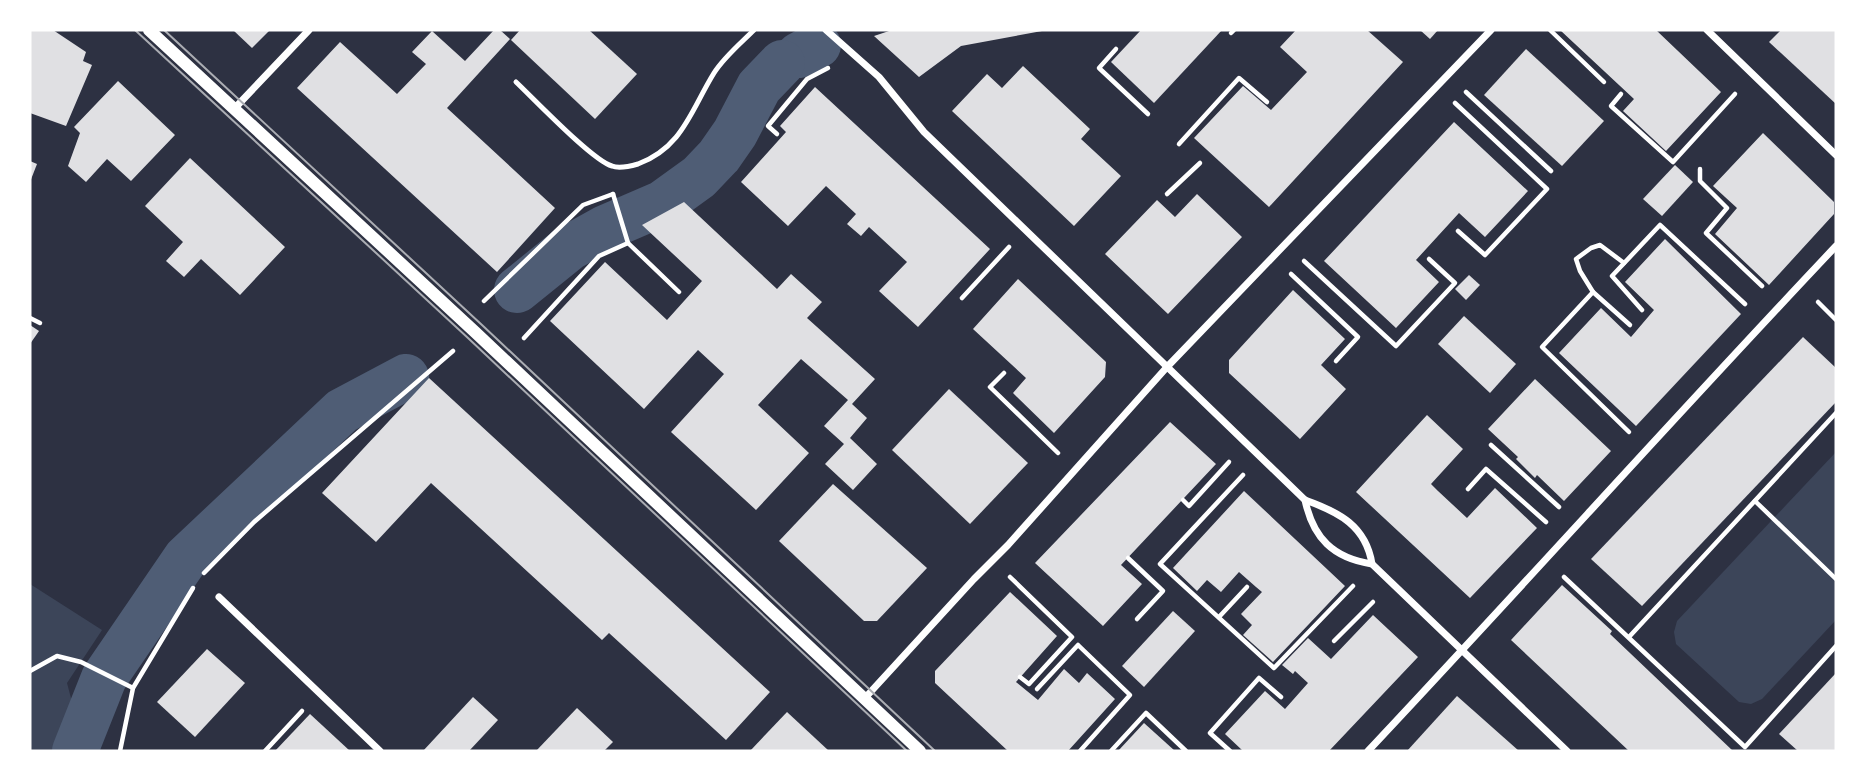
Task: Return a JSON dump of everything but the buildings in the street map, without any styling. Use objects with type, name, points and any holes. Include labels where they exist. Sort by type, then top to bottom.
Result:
[{"type":"street","points":[[149,30],[505,359],[920,751]]},
{"type":"street","points":[[234,109],[309,30]]},
{"type":"street","points":[[827,30],[879,77],[924,132],[1306,500],[1342,517],[1360,532],[1369,547],[1372,564]]},
{"type":"street","points":[[865,698],[1076,471],[1167,367],[1491,30]]},
{"type":"street","points":[[1707,30],[1836,155]]},
{"type":"street","points":[[1368,751],[1763,321],[1836,246]]},
{"type":"street","points":[[1306,500],[1309,517],[1318,536],[1338,554],[1372,564],[1567,751]]},
{"type":"street","points":[[219,597],[380,751]]},
{"type":"lane","points":[[516,82],[595,156],[612,167],[631,166],[652,159],[669,146],[687,124],[715,71],[754,30]]},
{"type":"path","points":[[1550,30],[1604,82]]},
{"type":"path","points":[[1116,49],[1099,68],[1148,114]]},
{"type":"path","points":[[777,134],[768,126],[807,79],[854,54]]},
{"type":"path","points":[[1447,75],[1550,171]]},
{"type":"path","points":[[1621,94],[1611,106],[1673,162],[1752,75]]},
{"type":"path","points":[[1179,144],[1239,78],[1267,102]]},
{"type":"path","points":[[1437,86],[1547,189],[1485,255],[1458,231]]},
{"type":"path","points":[[1167,194],[1200,163]]},
{"type":"path","points":[[1700,169],[1700,181],[1727,208],[1706,233],[1780,303]]},
{"type":"path","points":[[615,205],[628,243],[679,292]]},
{"type":"path","points":[[1642,310],[1612,276],[1660,225],[1763,321]]},
{"type":"path","points":[[962,298],[1024,230]]},
{"type":"path","points":[[505,359],[599,256],[628,243]]},
{"type":"path","points":[[1286,244],[1396,346],[1455,283],[1429,259]]},
{"type":"path","points":[[1624,263],[1600,245],[1576,259],[1593,292],[1630,325]]},
{"type":"path","points":[[1273,257],[1358,337],[1336,361]]},
{"type":"path","points":[[1593,292],[1542,347],[1648,449]]},
{"type":"path","points":[[30,318],[40,323]]},
{"type":"path","points":[[341,448],[475,332]]},
{"type":"path","points":[[1004,373],[990,387],[1076,471]]},
{"type":"path","points":[[1629,637],[1836,413]]},
{"type":"path","points":[[1182,500],[1189,506],[1247,444]]},
{"type":"path","points":[[1491,445],[1578,524]]},
{"type":"path","points":[[1260,456],[1160,564],[1274,668],[1372,564]]},
{"type":"path","points":[[1468,489],[1486,469],[1564,539]]},
{"type":"path","points":[[1755,500],[1836,579]]},
{"type":"path","points":[[1128,558],[1163,591],[1137,619]]},
{"type":"path","points":[[993,560],[1072,638],[1028,684],[1020,677]]},
{"type":"path","points":[[1545,561],[1747,749],[1836,646]]},
{"type":"path","points":[[1334,641],[1392,583]]},
{"type":"path","points":[[1219,617],[1247,587]]},
{"type":"path","points":[[1037,689],[1077,645],[1130,695],[1080,751]]},
{"type":"path","points":[[30,671],[57,656],[81,662],[134,688]]},
{"type":"path","points":[[1230,751],[1210,733],[1259,678],[1281,697]]},
{"type":"path","points":[[265,751],[319,693]]},
{"type":"path","points":[[1111,751],[1146,713],[1186,751]]},
{"type":"shaded area","points":[[1836,452],[1836,620],[1762,699],[1751,704],[1739,702],[1676,644],[1674,632],[1677,621]]},
{"type":"shaded area","points":[[30,584],[102,630],[67,683],[85,751],[30,751]]},
{"type":"waterway","points":[[799,55],[818,45]]},
{"type":"waterway","points":[[517,290],[569,248],[605,228],[663,203],[699,177],[719,156],[735,133],[759,87],[782,63]]},
{"type":"waterway","points":[[75,751],[104,678],[186,558],[342,411],[406,377]]},
{"type":"tram line","points":[[135,30],[468,338],[907,751]]},
{"type":"tram line","points":[[164,30],[935,751]]}]
